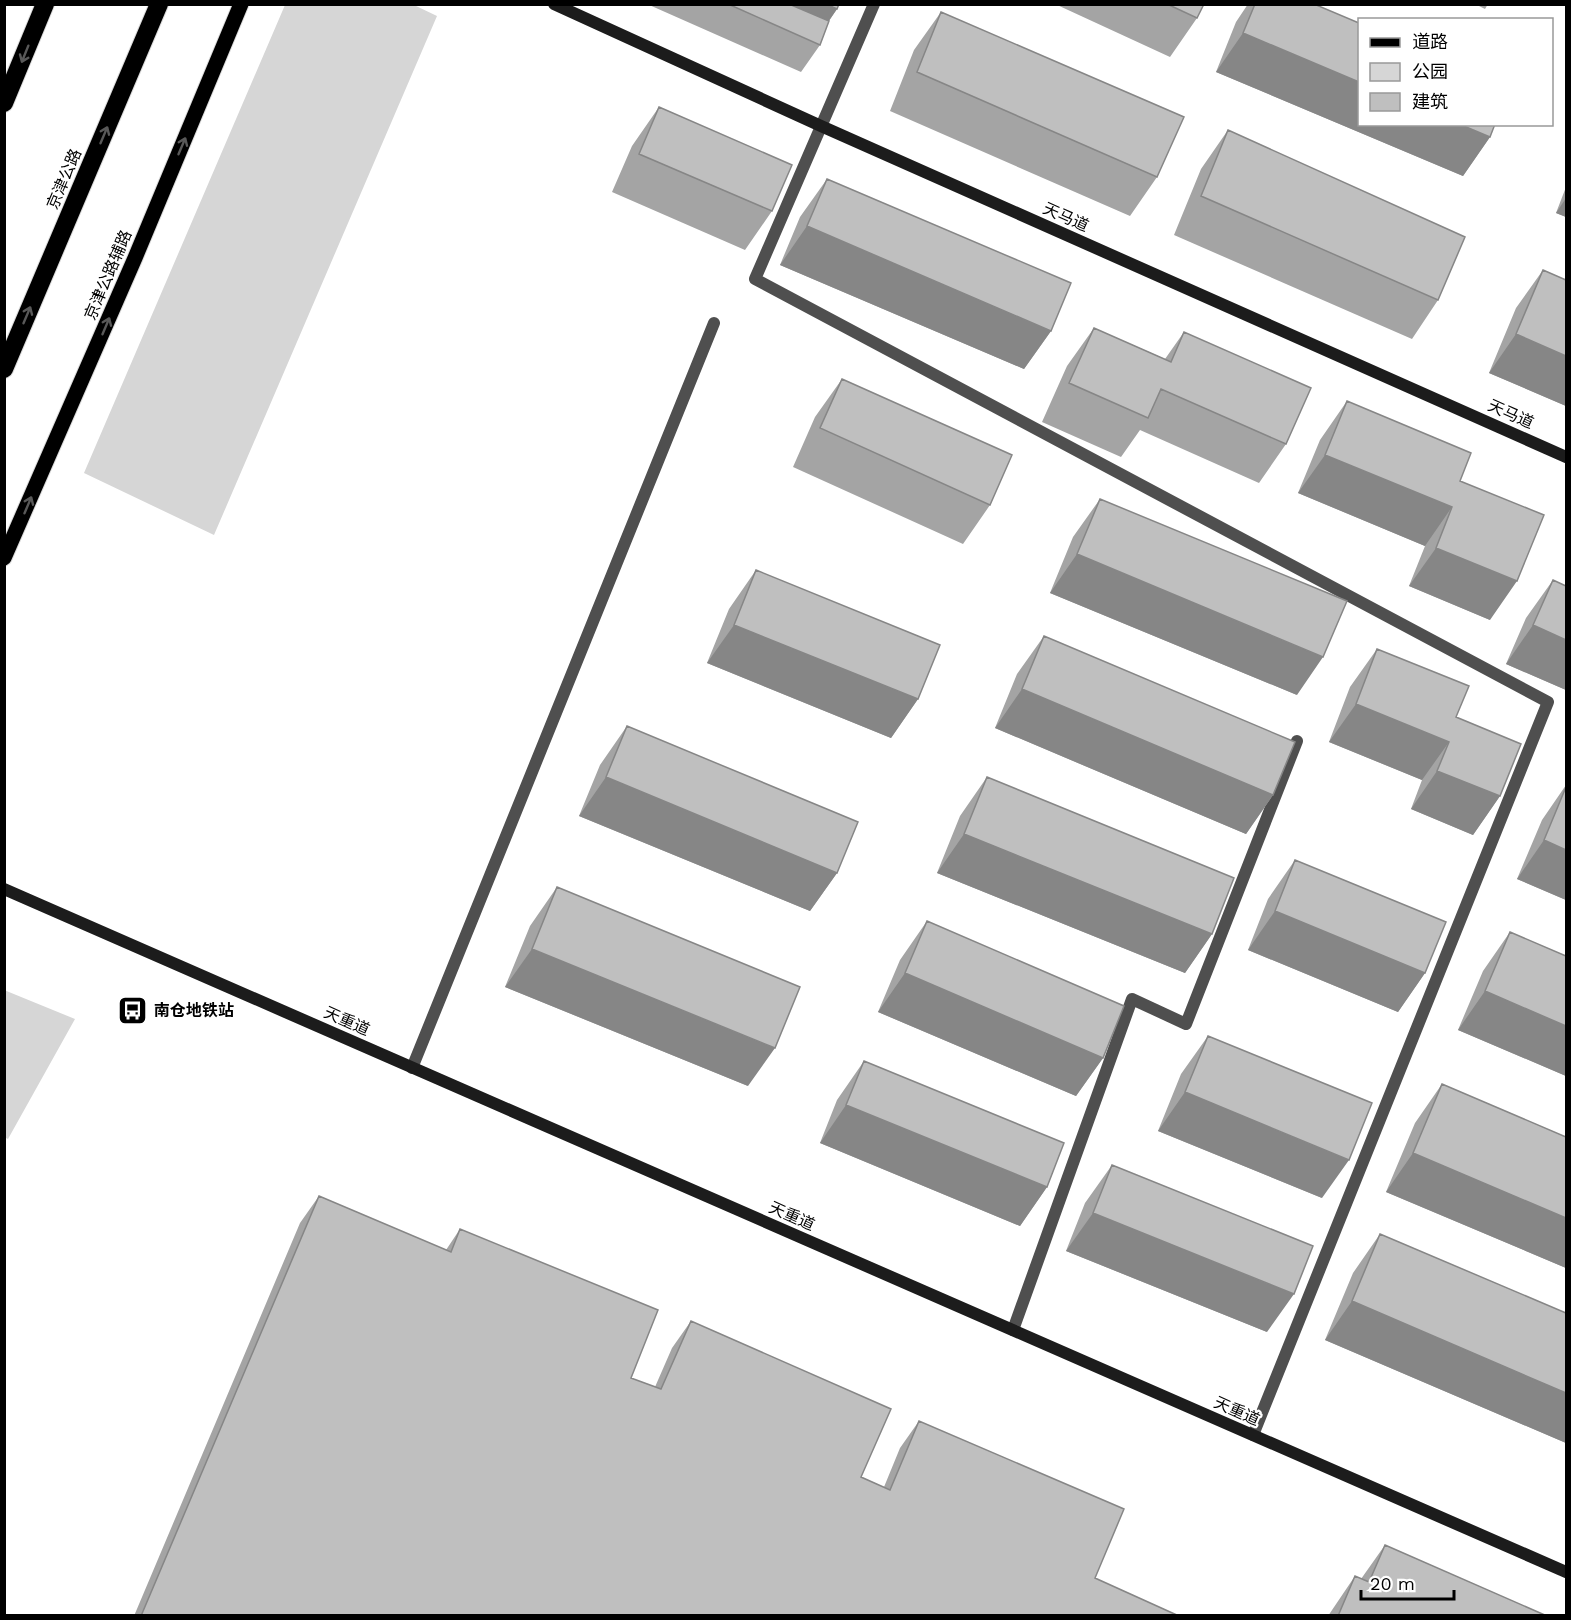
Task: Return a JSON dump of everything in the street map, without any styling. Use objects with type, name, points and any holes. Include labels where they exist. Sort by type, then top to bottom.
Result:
[{"type":"highway","points":[[4,103],[45,4]]},
{"type":"highway","name":"京津公路","points":[[4,369],[159,4]]},
{"type":"main road","name":"京津公路辅路","points":[[4,558],[135,258],[241,4]]},
{"type":"street","name":"天马道","points":[[554,4],[821,126],[1566,457]]},
{"type":"street","points":[[874,4],[755,279],[1548,702],[1253,1435]]},
{"type":"street","points":[[412,1068],[714,323]]},
{"type":"street","points":[[1012,1330],[1132,999],[1186,1024],[1297,741]]},
{"type":"street","name":"天重道","points":[[4,889],[1566,1572]]},
{"type":"green space","points":[[285,5],[414,5],[437,16],[214,535],[84,473]]},
{"type":"green space","points":[[4,990],[75,1019],[8,1139],[4,1137]]},
{"type":"building","points":[[728,4],[789,4],[829,21],[820,45]]},
{"type":"building","points":[[826,4],[839,4],[837,9]]},
{"type":"building","points":[[1167,4],[1204,4],[1197,18]]},
{"type":"building","points":[[1255,4],[1314,4],[1358,23],[1358,82],[1243,33]]},
{"type":"building","points":[[941,12],[1184,117],[1157,177],[917,72]]},
{"type":"building","points":[[659,107],[792,165],[772,211],[639,154]]},
{"type":"building","points":[[1464,126],[1494,126],[1490,137]]},
{"type":"building","points":[[1228,130],[1465,237],[1438,300],[1201,196]]},
{"type":"building","points":[[827,179],[1071,283],[1051,331],[807,226]]},
{"type":"building","points":[[1543,270],[1566,280],[1566,356],[1516,334]]},
{"type":"building","points":[[1094,328],[1171,362],[1184,332],[1311,388],[1286,444],[1161,389],[1148,418],[1069,383]]},
{"type":"building","points":[[842,379],[1012,455],[990,505],[820,428]]},
{"type":"building","points":[[1347,401],[1471,453],[1460,481],[1544,515],[1517,581],[1436,548],[1452,507],[1325,455]]},
{"type":"building","points":[[1100,499],[1347,601],[1323,657],[1077,554]]},
{"type":"building","points":[[756,570],[940,645],[918,699],[734,625]]},
{"type":"building","points":[[1553,580],[1566,586],[1566,640],[1533,625]]},
{"type":"building","points":[[1044,636],[1295,742],[1273,795],[1022,689]]},
{"type":"building","points":[[1377,649],[1469,686],[1456,717],[1521,744],[1500,796],[1437,771],[1449,742],[1356,704]]},
{"type":"building","points":[[627,726],[858,822],[837,873],[606,777]]},
{"type":"building","points":[[987,777],[1234,878],[1212,934],[964,834]]},
{"type":"building","points":[[1566,787],[1566,850],[1544,840]]},
{"type":"building","points":[[1295,860],[1446,922],[1425,973],[1275,911]]},
{"type":"building","points":[[557,887],[800,987],[775,1048],[532,949]]},
{"type":"building","points":[[927,921],[1124,1006],[1103,1058],[905,973]]},
{"type":"building","points":[[1510,932],[1566,956],[1566,1026],[1485,991]]},
{"type":"building","points":[[1208,1036],[1372,1103],[1349,1160],[1185,1092]]},
{"type":"building","points":[[864,1061],[1064,1143],[1047,1187],[846,1105]]},
{"type":"building","points":[[1442,1084],[1566,1137],[1566,1218],[1413,1153]]},
{"type":"building","points":[[1112,1165],[1313,1246],[1294,1294],[1093,1213]]},
{"type":"building","points":[[319,1196],[451,1252],[460,1229],[658,1310],[631,1378],[661,1389],[691,1321],[891,1409],[861,1477],[890,1490],[919,1421],[1124,1509],[1095,1578],[1179,1616],[141,1616]]},
{"type":"building","points":[[1380,1234],[1566,1313],[1566,1393],[1352,1301]]},
{"type":"building","points":[[1385,1545],[1547,1616],[1338,1616],[1355,1576],[1369,1582]]},
{"type":"place","name":"南仓地铁站","points":[[133,1010]]}]
